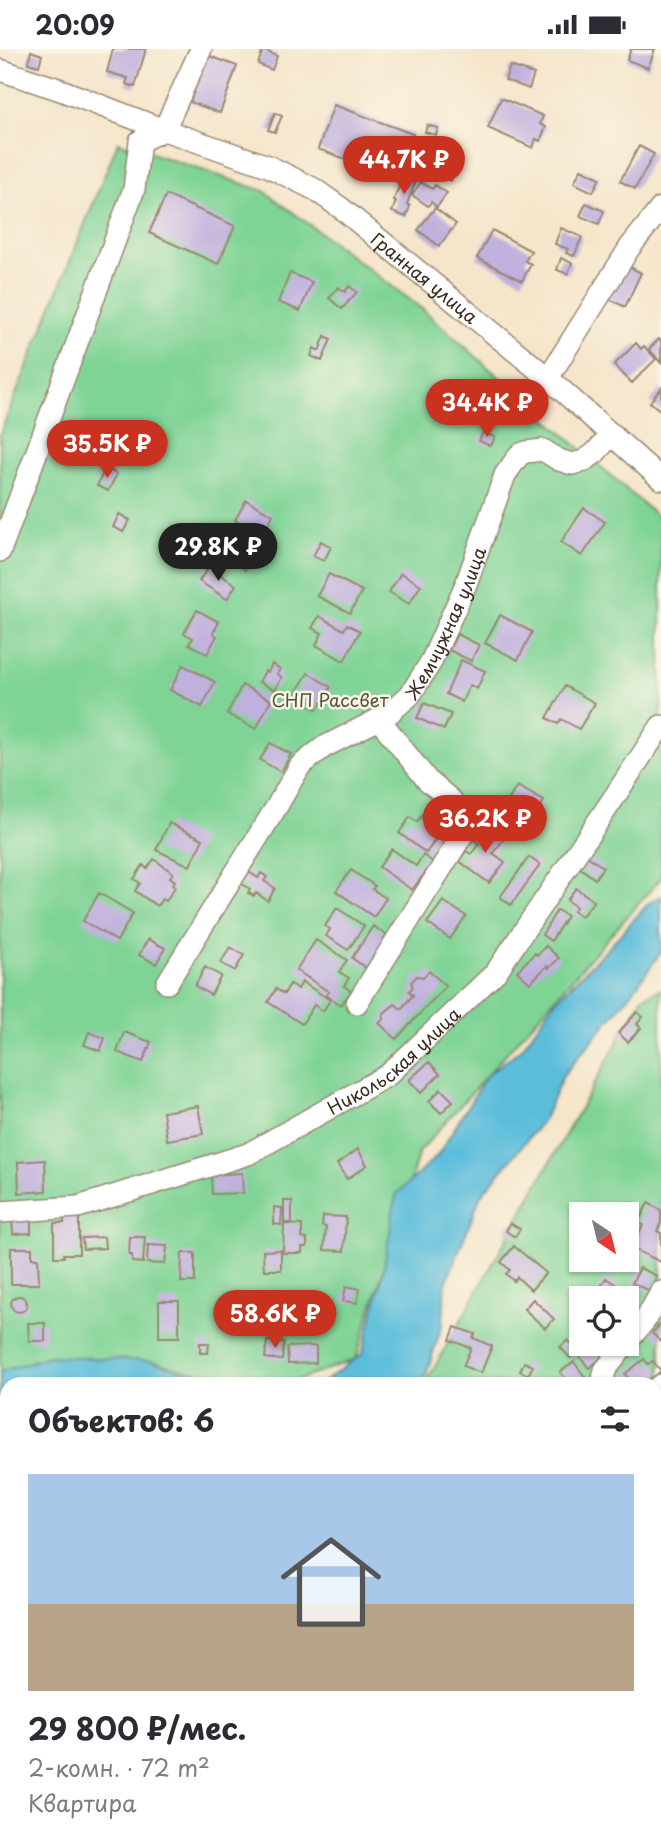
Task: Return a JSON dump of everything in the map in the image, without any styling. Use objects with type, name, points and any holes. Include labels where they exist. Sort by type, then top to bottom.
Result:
[{"type":"street","points":[[0,551],[134,189],[140,141],[164,130],[201,49]]},
{"type":"street","name":"Гранная улица","points":[[0,70],[268,166],[314,189],[341,208],[548,378],[661,479]]},
{"type":"street","points":[[548,378],[630,247],[661,208]]},
{"type":"street","name":"Жемчужная улица","points":[[167,983],[300,766],[324,747],[387,715],[410,695],[431,662],[466,585],[505,475],[519,455],[543,450],[572,464],[584,461],[596,453],[612,435]]},
{"type":"street","points":[[357,1003],[466,829],[467,821],[451,800],[427,780],[379,719]]},
{"type":"street","name":"Никольская улица","points":[[0,1212],[78,1206],[248,1154],[388,1075],[496,972],[661,726]]},
{"type":"street","points":[[639,1328],[661,1292]]},
{"type":"street","points":[[604,1377],[605,1370],[616,1356]]},
{"type":"green space","name":"СНП Рассвет","points":[[118,142],[264,191],[421,308],[661,520],[661,878],[419,1152],[356,1359],[306,1377],[216,1377],[154,1362],[49,1356],[0,1372],[0,434]]},
{"type":"green space","points":[[661,989],[661,1377],[429,1377],[643,997]]},
{"type":"water","points":[[661,896],[661,952],[632,993],[563,1075],[544,1119],[481,1195],[445,1286],[443,1322],[425,1377],[331,1377],[362,1354],[382,1278],[396,1195],[438,1155],[487,1075],[522,1048],[555,1001],[648,904]]},
{"type":"water","points":[[49,1356],[151,1361],[205,1377],[0,1377],[0,1372]]},
{"type":"building","points":[[113,49],[146,49],[135,87],[126,84],[128,78],[107,72]]},
{"type":"building","points":[[631,49],[655,49],[648,68],[627,60]]},
{"type":"building","points":[[263,50],[277,56],[272,70],[258,64]]},
{"type":"building","points":[[31,51],[42,55],[39,66],[28,63]]},
{"type":"building","points":[[207,55],[237,66],[220,113],[190,102]]},
{"type":"building","points":[[510,66],[534,74],[529,89],[505,80]]},
{"type":"building","points":[[501,98],[543,116],[540,124],[546,127],[540,141],[536,139],[533,148],[488,128]]},
{"type":"building","points":[[334,105],[413,134],[397,178],[318,149]]},
{"type":"building","points":[[275,113],[282,116],[275,132],[268,130]]},
{"type":"building","points":[[427,125],[438,128],[436,135],[425,132]]},
{"type":"building","points":[[639,146],[654,154],[635,189],[620,181]]},
{"type":"building","points":[[424,157],[456,167],[451,181],[420,171]]},
{"type":"building","points":[[581,169],[600,178],[593,192],[574,183]]},
{"type":"building","points":[[403,175],[416,180],[407,204],[410,206],[406,217],[392,212]]},
{"type":"building","points":[[421,182],[432,189],[435,185],[447,193],[437,207],[431,202],[428,206],[412,195]]},
{"type":"building","points":[[166,195],[235,226],[218,264],[149,233]]},
{"type":"building","points":[[586,203],[604,211],[599,224],[580,216]]},
{"type":"building","points":[[435,208],[456,224],[439,246],[418,230]]},
{"type":"building","points":[[561,228],[582,237],[574,256],[566,253],[568,249],[555,244]]},
{"type":"building","points":[[492,230],[531,251],[525,261],[531,264],[522,281],[477,258]]},
{"type":"building","points":[[561,258],[572,263],[568,274],[557,270]]},
{"type":"building","points":[[626,265],[641,273],[625,307],[609,299]]},
{"type":"building","points":[[290,273],[312,282],[300,311],[278,302]]},
{"type":"building","points":[[349,286],[357,292],[342,309],[329,298],[338,287],[345,292]]},
{"type":"building","points":[[325,336],[331,339],[322,361],[311,356],[314,348],[319,351]]},
{"type":"building","points":[[659,339],[661,341],[661,363],[649,349]]},
{"type":"building","points":[[636,343],[641,349],[644,346],[656,359],[632,383],[614,365]]},
{"type":"building","points":[[661,388],[661,411],[650,402]]},
{"type":"building","points":[[499,406],[509,410],[504,422],[495,418]]},
{"type":"building","points":[[483,432],[495,437],[491,446],[479,441]]},
{"type":"building","points":[[105,468],[117,474],[108,491],[97,486]]},
{"type":"building","points":[[246,500],[273,515],[262,535],[235,520]]},
{"type":"building","points":[[584,508],[605,522],[582,556],[561,542]]},
{"type":"building","points":[[119,514],[130,520],[123,532],[113,527]]},
{"type":"building","points":[[229,536],[255,554],[245,570],[218,551]]},
{"type":"building","points":[[321,541],[331,547],[324,561],[313,556]]},
{"type":"building","points":[[209,567],[236,585],[227,599],[199,581]]},
{"type":"building","points":[[401,573],[421,585],[409,604],[389,592]]},
{"type":"building","points":[[329,574],[362,591],[350,613],[317,596]]},
{"type":"building","points":[[197,610],[219,622],[213,633],[217,636],[207,654],[189,644],[193,638],[184,633]]},
{"type":"building","points":[[500,615],[532,632],[518,660],[485,643]]},
{"type":"building","points":[[319,616],[344,630],[347,624],[360,631],[344,661],[316,645],[322,633],[312,628]]},
{"type":"building","points":[[457,634],[479,645],[471,661],[449,650]]},
{"type":"building","points":[[461,660],[485,671],[477,689],[470,685],[462,702],[446,694]]},
{"type":"building","points":[[272,664],[280,669],[277,674],[282,677],[275,690],[259,682]]},
{"type":"building","points":[[183,665],[215,682],[202,707],[170,690]]},
{"type":"building","points":[[308,673],[331,687],[317,710],[294,696]]},
{"type":"building","points":[[242,685],[271,700],[256,729],[227,714]]},
{"type":"building","points":[[565,686],[595,703],[579,729],[561,719],[558,724],[547,718]]},
{"type":"building","points":[[424,703],[451,714],[444,730],[417,718]]},
{"type":"building","points":[[270,743],[291,754],[281,772],[260,760]]},
{"type":"building","points":[[517,786],[544,801],[533,820],[506,804]]},
{"type":"building","points":[[425,811],[445,826],[426,853],[399,833],[410,817],[417,822]]},
{"type":"building","points":[[169,823],[203,839],[190,866],[156,850]]},
{"type":"building","points":[[485,825],[504,839],[493,853],[505,862],[489,883],[459,861],[466,851],[471,854],[479,844],[474,840]]},
{"type":"building","points":[[392,849],[416,866],[423,855],[433,862],[412,890],[379,867]]},
{"type":"building","points":[[587,856],[603,867],[595,879],[579,867]]},
{"type":"building","points":[[529,857],[540,865],[511,905],[500,897]]},
{"type":"building","points":[[154,859],[173,873],[170,877],[175,881],[172,885],[175,887],[166,901],[162,899],[157,906],[135,891],[140,883],[134,879],[143,865],[147,869]]},
{"type":"building","points":[[246,870],[258,878],[261,873],[267,877],[264,881],[275,888],[268,901],[256,893],[254,896],[248,893],[250,889],[239,882]]},
{"type":"building","points":[[351,870],[375,886],[372,889],[386,898],[374,917],[336,891]]},
{"type":"building","points":[[576,888],[594,901],[581,917],[573,911],[576,907],[567,900]]},
{"type":"building","points":[[99,893],[133,913],[117,941],[83,921]]},
{"type":"building","points":[[443,901],[466,916],[450,939],[427,923]]},
{"type":"building","points":[[337,908],[364,926],[348,950],[326,936],[330,929],[325,926]]},
{"type":"building","points":[[557,910],[567,916],[551,941],[542,935]]},
{"type":"building","points":[[373,926],[388,936],[366,968],[352,958]]},
{"type":"building","points":[[148,939],[165,948],[156,964],[139,955]]},
{"type":"building","points":[[316,940],[347,960],[339,972],[349,978],[344,986],[351,991],[341,1005],[326,995],[329,992],[296,970]]},
{"type":"building","points":[[546,946],[559,958],[530,983],[517,971]]},
{"type":"building","points":[[230,947],[244,955],[235,971],[221,963]]},
{"type":"building","points":[[205,967],[221,976],[211,995],[195,986]]},
{"type":"building","points":[[429,971],[446,986],[396,1039],[379,1023],[384,1019],[383,1014],[395,1004],[401,1009],[413,995],[409,991],[413,987],[411,982]]},
{"type":"building","points":[[302,982],[330,1000],[323,1011],[314,1005],[302,1024],[268,1002],[276,989],[284,994],[290,984],[298,989]]},
{"type":"building","points":[[637,1012],[643,1017],[637,1024],[641,1028],[628,1042],[618,1033]]},
{"type":"building","points":[[89,1032],[105,1038],[100,1051],[84,1045]]},
{"type":"building","points":[[124,1032],[151,1042],[143,1062],[117,1052]]},
{"type":"building","points":[[429,1062],[440,1074],[421,1093],[409,1080]]},
{"type":"building","points":[[441,1089],[453,1101],[441,1113],[429,1101]]},
{"type":"building","points":[[198,1106],[203,1134],[167,1140],[163,1112]]},
{"type":"building","points":[[358,1149],[367,1165],[347,1179],[337,1164]]},
{"type":"building","points":[[45,1160],[46,1191],[19,1193],[18,1162]]},
{"type":"building","points":[[242,1173],[243,1193],[212,1194],[211,1175]]},
{"type":"building","points":[[284,1201],[292,1201],[292,1223],[284,1223]]},
{"type":"building","points":[[648,1203],[661,1210],[661,1223],[657,1231],[661,1233],[661,1262],[639,1252],[639,1233],[643,1225],[639,1221]]},
{"type":"building","points":[[274,1207],[282,1208],[281,1225],[274,1224]]},
{"type":"building","points":[[64,1210],[79,1211],[79,1254],[54,1257],[54,1223],[64,1223]]},
{"type":"building","points":[[323,1216],[346,1217],[344,1251],[324,1250],[326,1227],[322,1226]]},
{"type":"building","points":[[12,1217],[31,1217],[31,1233],[13,1234]]},
{"type":"building","points":[[510,1223],[520,1229],[515,1237],[506,1231]]},
{"type":"building","points":[[284,1224],[302,1225],[302,1238],[307,1239],[307,1247],[302,1247],[302,1253],[283,1253]]},
{"type":"building","points":[[104,1237],[105,1248],[83,1249],[82,1238]]},
{"type":"building","points":[[130,1237],[145,1237],[143,1263],[132,1262],[132,1255],[129,1255]]},
{"type":"building","points":[[148,1245],[167,1246],[165,1264],[147,1263]]},
{"type":"building","points":[[514,1246],[546,1273],[531,1290],[517,1277],[514,1281],[506,1274],[510,1270],[501,1262]]},
{"type":"building","points":[[11,1248],[32,1248],[32,1258],[38,1258],[39,1284],[11,1284]]},
{"type":"building","points":[[281,1250],[281,1270],[264,1270],[263,1251]]},
{"type":"building","points":[[182,1253],[195,1253],[195,1282],[181,1282]]},
{"type":"building","points":[[639,1270],[657,1276],[650,1291],[632,1283]]},
{"type":"building","points":[[606,1278],[618,1286],[601,1286]]},
{"type":"building","points":[[346,1286],[360,1289],[357,1303],[343,1301]]},
{"type":"building","points":[[19,1296],[25,1298],[25,1310],[19,1312],[13,1310],[11,1304],[13,1298]]},
{"type":"building","points":[[234,1298],[241,1311],[228,1319],[221,1306]]},
{"type":"building","points":[[533,1299],[554,1319],[545,1328],[524,1309]]},
{"type":"building","points":[[159,1301],[179,1301],[179,1337],[159,1337]]},
{"type":"building","points":[[282,1310],[282,1323],[268,1323],[268,1311]]},
{"type":"building","points":[[28,1323],[45,1323],[45,1341],[29,1341]]},
{"type":"building","points":[[661,1324],[661,1342],[652,1333]]},
{"type":"building","points":[[455,1327],[475,1334],[473,1338],[492,1346],[481,1373],[463,1366],[471,1348],[450,1340]]},
{"type":"building","points":[[568,1340],[569,1356],[572,1356],[570,1358],[560,1347]]},
{"type":"building","points":[[267,1341],[284,1342],[282,1360],[265,1358]]},
{"type":"building","points":[[200,1343],[209,1343],[208,1353],[200,1353]]},
{"type":"building","points":[[316,1346],[316,1363],[288,1364],[287,1347]]},
{"type":"building","points":[[579,1356],[604,1356],[589,1368]]},
{"type":"building","points":[[644,1359],[648,1364],[653,1361],[661,1371],[654,1377],[627,1377],[625,1374]]},
{"type":"building","points":[[524,1362],[533,1366],[528,1375],[520,1371]]},
{"type":"building","points":[[574,1362],[585,1377],[564,1377],[560,1372]]}]
